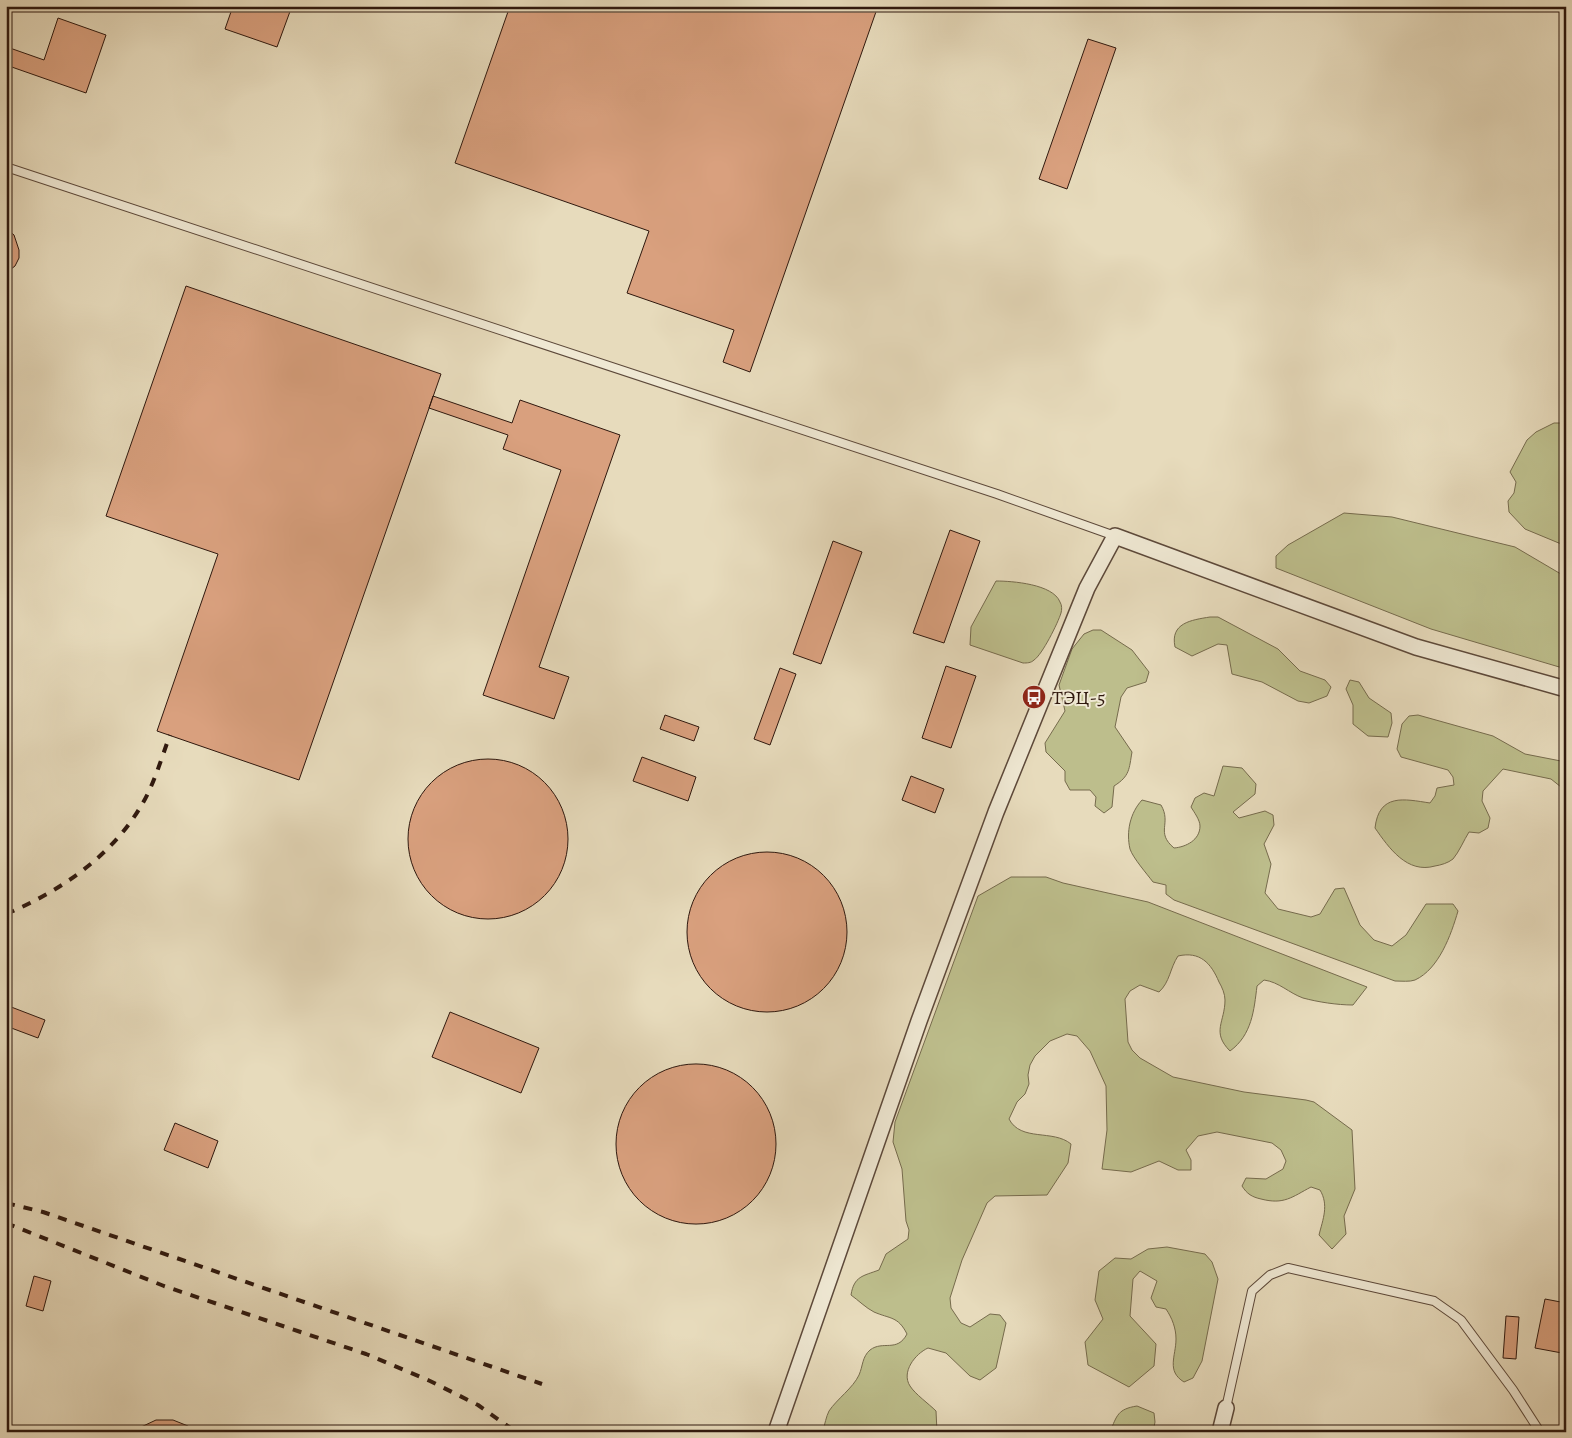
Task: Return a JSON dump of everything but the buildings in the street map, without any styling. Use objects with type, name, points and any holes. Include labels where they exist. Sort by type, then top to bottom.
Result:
[{"type":"street","points":[[776,1432],[919,1021],[996,812],[1087,588],[1115,536],[1416,647],[1566,689]]},
{"type":"street","points":[[1220,1432],[1226,1408]]},
{"type":"lane","points":[[6,166],[997,494],[1115,536]]},
{"type":"lane","points":[[1226,1408],[1252,1291],[1270,1274],[1288,1268],[1434,1301],[1461,1320],[1513,1390],[1540,1432]]},
{"type":"green space","points":[[1554,423],[1566,423],[1566,546],[1525,529],[1509,512],[1508,501],[1514,493],[1516,482],[1510,472],[1527,440],[1536,432]]},
{"type":"green space","points":[[1344,513],[1392,517],[1515,547],[1566,577],[1566,669],[1431,629],[1276,568],[1276,556],[1288,545]]},
{"type":"green space","points":[[996,581],[1041,587],[1056,596],[1061,603],[1061,612],[1053,631],[1041,652],[1032,662],[1023,663],[970,645],[971,627]]},
{"type":"green space","points":[[1218,617],[1278,649],[1300,671],[1325,680],[1331,687],[1327,696],[1309,703],[1298,701],[1262,682],[1232,674],[1227,645],[1218,644],[1192,656],[1175,647],[1174,639],[1179,628],[1189,621]]},
{"type":"green space","points":[[1093,630],[1101,630],[1132,650],[1149,672],[1146,682],[1127,688],[1121,697],[1115,727],[1132,752],[1126,775],[1114,786],[1112,807],[1104,813],[1095,806],[1096,797],[1090,790],[1070,790],[1065,781],[1065,771],[1046,752],[1045,743],[1065,711],[1059,685],[1072,649],[1084,634]]},
{"type":"green space","points":[[1350,680],[1359,682],[1369,698],[1391,713],[1392,723],[1388,737],[1368,736],[1353,724],[1353,705],[1346,689]]},
{"type":"green space","points":[[1418,715],[1493,736],[1525,754],[1566,762],[1566,791],[1551,779],[1503,769],[1483,791],[1482,801],[1490,818],[1488,828],[1479,833],[1469,832],[1453,859],[1447,863],[1425,867],[1407,863],[1386,844],[1375,828],[1377,817],[1387,804],[1394,801],[1411,800],[1430,803],[1435,796],[1437,788],[1454,785],[1453,777],[1448,770],[1401,757],[1397,749],[1402,724],[1409,716]]},
{"type":"green space","points":[[1223,766],[1242,768],[1256,784],[1255,794],[1233,812],[1239,818],[1265,811],[1273,815],[1274,825],[1264,844],[1271,864],[1265,893],[1278,909],[1311,917],[1320,914],[1335,889],[1344,888],[1360,925],[1374,940],[1392,946],[1406,935],[1426,904],[1453,904],[1458,911],[1452,930],[1443,950],[1431,968],[1415,980],[1395,981],[1174,900],[1166,894],[1166,885],[1153,882],[1130,849],[1128,836],[1134,811],[1142,800],[1161,805],[1165,817],[1164,832],[1168,842],[1174,848],[1192,842],[1198,835],[1200,826],[1197,816],[1191,807],[1195,798],[1204,793],[1214,796]]},
{"type":"green space","points":[[1011,877],[1046,877],[1063,883],[1148,902],[1367,987],[1353,1005],[1303,998],[1264,980],[1257,986],[1251,1022],[1243,1037],[1230,1051],[1224,1044],[1220,1032],[1225,998],[1223,991],[1212,969],[1199,957],[1193,955],[1178,956],[1163,988],[1159,992],[1140,985],[1130,991],[1125,999],[1128,1042],[1132,1050],[1140,1058],[1173,1077],[1244,1092],[1314,1102],[1352,1130],[1355,1189],[1344,1216],[1346,1234],[1332,1249],[1319,1235],[1325,1207],[1320,1190],[1311,1187],[1288,1199],[1269,1201],[1255,1197],[1244,1189],[1242,1186],[1246,1178],[1266,1179],[1283,1169],[1286,1161],[1281,1150],[1272,1143],[1217,1132],[1198,1136],[1186,1150],[1191,1160],[1191,1170],[1178,1170],[1159,1161],[1131,1172],[1102,1169],[1107,1130],[1106,1086],[1090,1051],[1077,1036],[1067,1034],[1050,1041],[1035,1056],[1030,1065],[1029,1084],[1025,1094],[1017,1102],[1009,1119],[1014,1126],[1021,1130],[1055,1137],[1071,1144],[1068,1163],[1047,1195],[995,1196],[987,1203],[962,1260],[950,1298],[951,1308],[961,1323],[970,1327],[990,1314],[1000,1315],[1006,1323],[996,1368],[980,1380],[970,1376],[946,1353],[928,1348],[914,1359],[907,1375],[910,1386],[936,1411],[937,1432],[824,1432],[829,1411],[856,1380],[867,1353],[875,1347],[899,1343],[907,1334],[897,1321],[871,1310],[851,1295],[852,1289],[857,1280],[879,1270],[886,1254],[908,1239],[909,1230],[906,1221],[902,1169],[893,1142],[895,1122],[978,896]]},
{"type":"green space","points":[[1167,1247],[1205,1254],[1212,1262],[1218,1279],[1202,1361],[1193,1378],[1184,1382],[1178,1378],[1173,1363],[1176,1339],[1173,1323],[1166,1309],[1156,1307],[1151,1298],[1157,1281],[1140,1271],[1133,1279],[1130,1316],[1156,1344],[1154,1366],[1129,1387],[1088,1365],[1085,1342],[1103,1319],[1095,1300],[1099,1271],[1115,1258],[1131,1259],[1148,1249]]},
{"type":"green space","points":[[1137,1406],[1154,1413],[1153,1432],[1110,1432],[1114,1421],[1122,1411]]},
{"type":"railway","points":[[6,914],[45,895],[64,883],[100,856],[115,841],[146,798],[170,735]]},
{"type":"railway","points":[[6,1203],[43,1212],[542,1384]]},
{"type":"railway","points":[[6,1223],[164,1286],[366,1354],[430,1381],[478,1405],[516,1432]]},
{"type":"place","name":"ТЭЦ-5","points":[[1034,697]]}]
